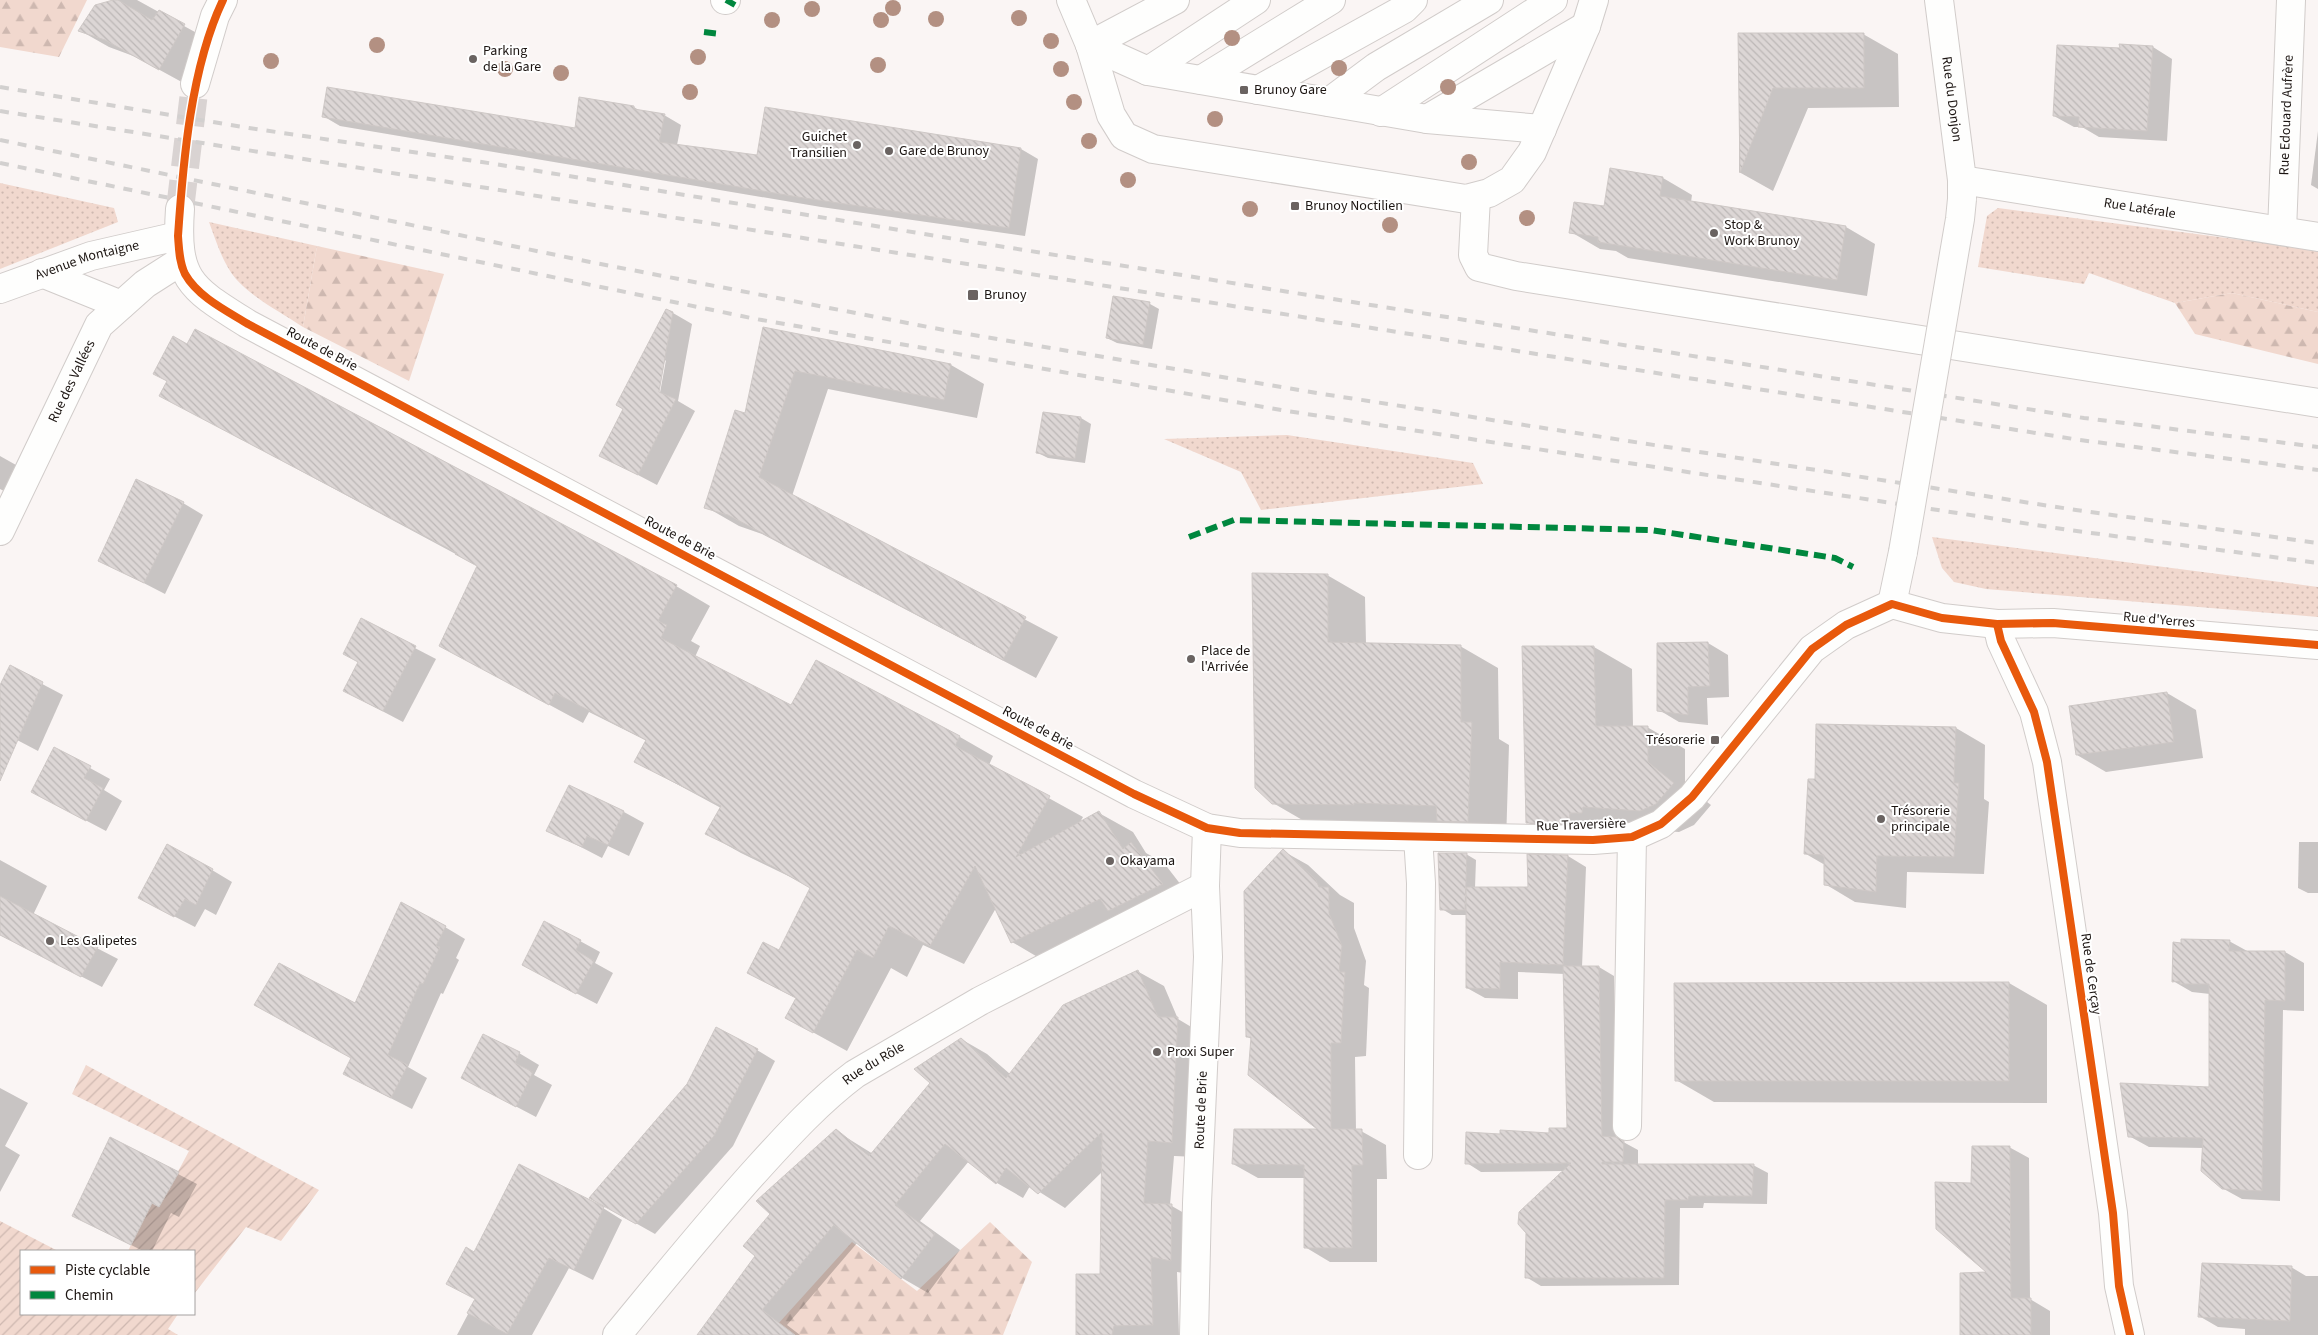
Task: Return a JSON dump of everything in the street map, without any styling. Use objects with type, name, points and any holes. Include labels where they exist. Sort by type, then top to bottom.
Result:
[{"type":"street","points":[[195,84],[215,16],[223,0]]},
{"type":"street","points":[[1071,0],[1090,44],[1111,115],[1124,136],[1153,149],[1466,199],[1489,193],[1512,180],[1532,152],[1586,26],[1594,0]]},
{"type":"street","points":[[1090,44],[1175,0]]},
{"type":"street","points":[[1148,71],[1256,0]]},
{"type":"street","points":[[1201,80],[1331,0]]},
{"type":"street","points":[[1258,90],[1404,9],[1413,0]]},
{"type":"street","points":[[1329,102],[1376,67],[1489,0]]},
{"type":"street","points":[[1382,112],[1553,0]]},
{"type":"street","name":"Rue du Donjon","points":[[1892,604],[1903,552],[1958,229],[1962,190],[1939,0]]},
{"type":"street","name":"Rue Edouard Aufrère","points":[[2282,231],[2291,0]]},
{"type":"street","points":[[1427,119],[1586,26]]},
{"type":"street","points":[[1090,44],[1148,71],[1427,119],[1542,129]]},
{"type":"street","name":"Rue Latérale","points":[[1962,190],[2000,188],[2318,237]]},
{"type":"street","points":[[1476,196],[1473,255],[1479,267],[1516,276],[2318,403]]},
{"type":"street","name":"Avenue Montaigne","points":[[0,289],[91,256],[180,236]]},
{"type":"street","name":"Rue des Vallées","points":[[0,531],[99,324],[145,284],[180,236]]},
{"type":"street","name":"Route de Brie","points":[[180,236],[185,273],[192,283],[213,302],[248,324],[1134,794],[1207,828],[1205,886],[1208,957],[1197,1203],[1194,1335]]},
{"type":"street","points":[[42,273],[121,305]]},
{"type":"street","name":"Rue Traversière","points":[[1207,828],[1240,832],[1418,837],[1593,840],[1632,836],[1661,824],[1692,797],[1812,649],[1846,626],[1892,604]]},
{"type":"street","name":"Rue d'Yerres","points":[[1892,604],[1942,618],[1997,624],[2053,623],[2318,646]]},
{"type":"street","name":"Rue de Cerçay","points":[[1997,624],[2001,641],[2034,712],[2047,762],[2113,1213],[2119,1286],[2130,1335]]},
{"type":"street","points":[[1627,1126],[1632,836]]},
{"type":"street","points":[[1418,837],[1421,884],[1418,1155]]},
{"type":"street","name":"Rue du Rôle","points":[[617,1335],[715,1216],[795,1127],[838,1087],[855,1074],[980,1001],[1205,886]]},
{"type":"green space","points":[[0,0],[87,0],[59,57],[0,47]]},
{"type":"green space","points":[[0,183],[114,208],[118,222],[0,269]]},
{"type":"green space","points":[[1998,208],[2318,250],[2318,312],[2232,293],[2175,303],[2089,273],[2084,284],[1978,267],[1987,216]]},
{"type":"green space","points":[[209,222],[317,246],[303,327],[259,299],[236,279],[224,259]]},
{"type":"green space","points":[[317,246],[444,274],[409,381],[303,327]]},
{"type":"green space","points":[[2232,293],[2318,312],[2318,364],[2195,334],[2175,303]]},
{"type":"green space","points":[[1287,435],[1473,463],[1483,484],[1261,510],[1241,472],[1164,439]]},
{"type":"green space","points":[[1932,537],[2318,587],[2318,617],[1986,589],[1954,582],[1942,568]]},
{"type":"green space","points":[[86,1065],[319,1190],[281,1241],[246,1227],[195,1293],[195,1250],[128,1250],[152,1203],[159,1207],[189,1151],[72,1094]]},
{"type":"green space","points":[[0,1221],[56,1250],[20,1250],[20,1315],[177,1315],[168,1329],[178,1335],[0,1335]]},
{"type":"green space","points":[[990,1222],[1032,1262],[1003,1335],[768,1335],[852,1242],[917,1291]]},
{"type":"building","points":[[118,0],[152,20],[159,10],[185,24],[159,70],[105,40],[78,31],[95,5]]},
{"type":"building","points":[[1738,33],[1864,33],[1864,88],[1773,88],[1740,173]]},
{"type":"building","points":[[2119,44],[2153,46],[2147,131],[2078,127],[2079,117],[2053,116],[2057,45],[2120,48]]},
{"type":"building","points":[[327,87],[575,128],[579,97],[634,106],[634,109],[665,114],[659,142],[757,155],[765,107],[1021,148],[1009,228],[804,198],[322,117]]},
{"type":"building","points":[[1610,168],[1663,177],[1660,196],[1846,226],[1837,280],[1598,242],[1598,237],[1569,233],[1574,202],[1604,206]]},
{"type":"building","points":[[1113,296],[1150,302],[1143,345],[1106,338]]},
{"type":"building","points":[[666,309],[673,312],[659,392],[676,399],[638,475],[599,456],[623,409],[616,405]]},
{"type":"building","points":[[763,327],[951,364],[944,400],[795,371],[759,477],[1026,617],[1003,660],[728,515],[704,508],[735,410],[745,413]]},
{"type":"building","points":[[195,329],[677,585],[658,621],[667,625],[661,638],[791,705],[816,660],[960,736],[955,746],[1050,796],[1016,857],[1099,811],[1123,849],[1131,842],[1163,884],[1108,911],[1100,899],[1011,943],[975,866],[930,946],[889,926],[873,958],[857,950],[813,1033],[785,1018],[796,998],[747,973],[763,942],[779,950],[810,888],[772,866],[705,834],[721,806],[634,762],[646,740],[555,693],[549,705],[439,646],[477,566],[455,554],[457,553],[159,396],[167,381],[153,374],[173,336],[187,344]]},
{"type":"building","points":[[1043,412],[1081,417],[1075,459],[1036,453]]},
{"type":"building","points":[[136,479],[184,502],[144,583],[98,561]]},
{"type":"building","points":[[1252,573],[1328,574],[1328,642],[1461,645],[1461,722],[1472,722],[1468,822],[1437,821],[1436,806],[1354,803],[1354,805],[1272,804],[1255,788]]},
{"type":"building","points":[[361,618],[416,646],[383,711],[343,691],[358,662],[343,654]]},
{"type":"building","points":[[1708,642],[1710,686],[1688,687],[1688,715],[1657,711],[1657,643]]},
{"type":"building","points":[[1522,646],[1594,646],[1596,726],[1648,726],[1648,762],[1674,783],[1656,804],[1640,811],[1583,807],[1582,813],[1570,813],[1569,824],[1526,823]]},
{"type":"building","points":[[10,665],[43,682],[0,781],[0,685]]},
{"type":"building","points":[[2167,692],[2174,742],[2076,755],[2069,706]]},
{"type":"building","name":"Trésorerie principale","points":[[1816,724],[1956,727],[1954,783],[1959,783],[1954,857],[1877,856],[1876,892],[1824,885],[1824,855],[1804,854],[1808,779],[1815,779]]},
{"type":"building","points":[[54,747],[91,766],[84,778],[103,788],[86,821],[31,792]]},
{"type":"building","points":[[569,785],[624,811],[608,845],[587,836],[582,847],[546,831]]},
{"type":"building","points":[[167,844],[213,869],[196,905],[185,899],[174,917],[138,898]]},
{"type":"building","points":[[1283,849],[1316,880],[1319,887],[1329,887],[1329,913],[1342,946],[1339,972],[1345,972],[1341,1043],[1331,1043],[1331,1129],[1362,1129],[1363,1165],[1352,1165],[1352,1248],[1304,1248],[1304,1165],[1232,1164],[1234,1129],[1317,1129],[1248,1075],[1251,1037],[1246,1037],[1244,891]]},
{"type":"building","points":[[1438,853],[1467,853],[1465,910],[1440,910]]},
{"type":"building","points":[[1527,854],[1568,855],[1563,965],[1500,962],[1500,989],[1466,988],[1466,887],[1528,887]]},
{"type":"building","name":"Les Galipetes","points":[[0,896],[98,947],[81,977],[0,935]]},
{"type":"building","points":[[401,902],[446,926],[436,946],[440,947],[423,984],[420,983],[388,1055],[408,1065],[391,1098],[343,1074],[351,1058],[254,1005],[279,963],[355,1003]]},
{"type":"building","points":[[544,921],[581,940],[576,950],[594,961],[576,994],[522,965]]},
{"type":"building","points":[[2181,939],[2230,940],[2229,951],[2285,951],[2285,1001],[2265,1000],[2262,1191],[2222,1189],[2201,1171],[2203,1138],[2128,1137],[2120,1083],[2209,1087],[2209,984],[2180,984],[2180,981],[2172,982],[2173,942],[2181,943]]},
{"type":"building","points":[[1563,966],[1599,966],[1602,1136],[1617,1137],[1624,1141],[1623,1162],[1602,1162],[1602,1164],[1754,1164],[1752,1196],[1689,1196],[1688,1200],[1665,1200],[1664,1278],[1525,1278],[1526,1233],[1518,1224],[1519,1212],[1571,1163],[1465,1164],[1466,1132],[1500,1134],[1500,1130],[1549,1133],[1549,1128],[1567,1128]]},
{"type":"building","points":[[1138,970],[1158,1017],[1178,1017],[1172,1143],[1148,1141],[1144,1203],[1172,1204],[1171,1261],[1151,1257],[1153,1325],[1114,1326],[1112,1335],[1076,1335],[1076,1274],[1100,1274],[1102,1132],[1038,1194],[1006,1168],[996,1184],[945,1144],[895,1205],[935,1234],[901,1279],[834,1225],[762,1310],[795,1335],[697,1335],[755,1256],[743,1246],[770,1214],[756,1201],[836,1129],[869,1156],[930,1083],[914,1069],[961,1038],[1006,1078],[1063,1005]]},
{"type":"building","points":[[2009,982],[2009,1081],[1675,1081],[1674,983]]},
{"type":"building","points":[[716,1027],[758,1049],[714,1136],[636,1224],[589,1198],[687,1084]]},
{"type":"building","points":[[483,1034],[520,1052],[515,1063],[533,1072],[516,1107],[461,1078]]},
{"type":"building","points":[[110,1137],[179,1172],[159,1207],[152,1203],[131,1245],[72,1216]]},
{"type":"building","points":[[1972,1146],[2010,1146],[2011,1298],[2031,1298],[2031,1335],[1960,1335],[1960,1273],[1986,1272],[1936,1229],[1935,1182],[1971,1183]]},
{"type":"building","points":[[519,1164],[604,1207],[574,1270],[549,1258],[507,1334],[467,1313],[475,1299],[446,1284],[466,1247],[474,1252]]},
{"type":"building","points":[[2202,1263],[2292,1266],[2290,1321],[2198,1317]]},
{"type":"tunnel","points":[[180,209],[195,84]]},
{"type":"railway","points":[[0,87],[249,128],[495,164],[967,241],[2084,418],[2318,447]]},
{"type":"railway","points":[[0,111],[2080,440],[2318,470]]},
{"type":"railway","points":[[0,140],[590,262],[944,330],[1323,394],[2076,510],[2318,543]]},
{"type":"railway","points":[[0,163],[756,319],[1287,411],[2069,530],[2318,563]]},
{"type":"marked path","points":[[726,0],[735,5]]},
{"type":"marked path","points":[[704,32],[721,34]]},
{"type":"marked path","points":[[1189,537],[1234,520],[1651,530],[1835,558],[1853,567]]},
{"type":"cycle path","points":[[223,0],[212,26],[196,85],[190,115],[183,177],[178,236],[180,260],[185,274],[197,290],[222,309],[248,324],[1134,794],[1207,828],[1240,833],[1593,840],[1632,837],[1661,824],[1692,797],[1812,649],[1846,625],[1892,604],[1942,618],[1997,624],[2053,623],[2318,645]]},
{"type":"cycle path","points":[[1997,624],[2001,641],[2034,712],[2047,762],[2113,1213],[2119,1286],[2130,1335]]},
{"type":"place","name":"Parking de la Gare","points":[[473,59]]},
{"type":"place","name":"Brunoy Gare","points":[[1244,90]]},
{"type":"place","name":"Guichet Transilien","points":[[857,145]]},
{"type":"place","name":"Gare de Brunoy","points":[[889,151]]},
{"type":"place","name":"Brunoy Noctilien","points":[[1295,206]]},
{"type":"place","name":"Stop & Work Brunoy","points":[[1714,233]]},
{"type":"place","name":"Brunoy","points":[[973,295]]},
{"type":"place","name":"Place de l'Arrivée","points":[[1191,659]]},
{"type":"place","name":"Trésorerie","points":[[1715,740]]},
{"type":"place","name":"Trésorerie principale","points":[[1881,819]]},
{"type":"place","name":"Okayama","points":[[1110,861]]},
{"type":"place","name":"Les Galipetes","points":[[50,941]]},
{"type":"place","name":"Proxi Super","points":[[1157,1052]]}]
